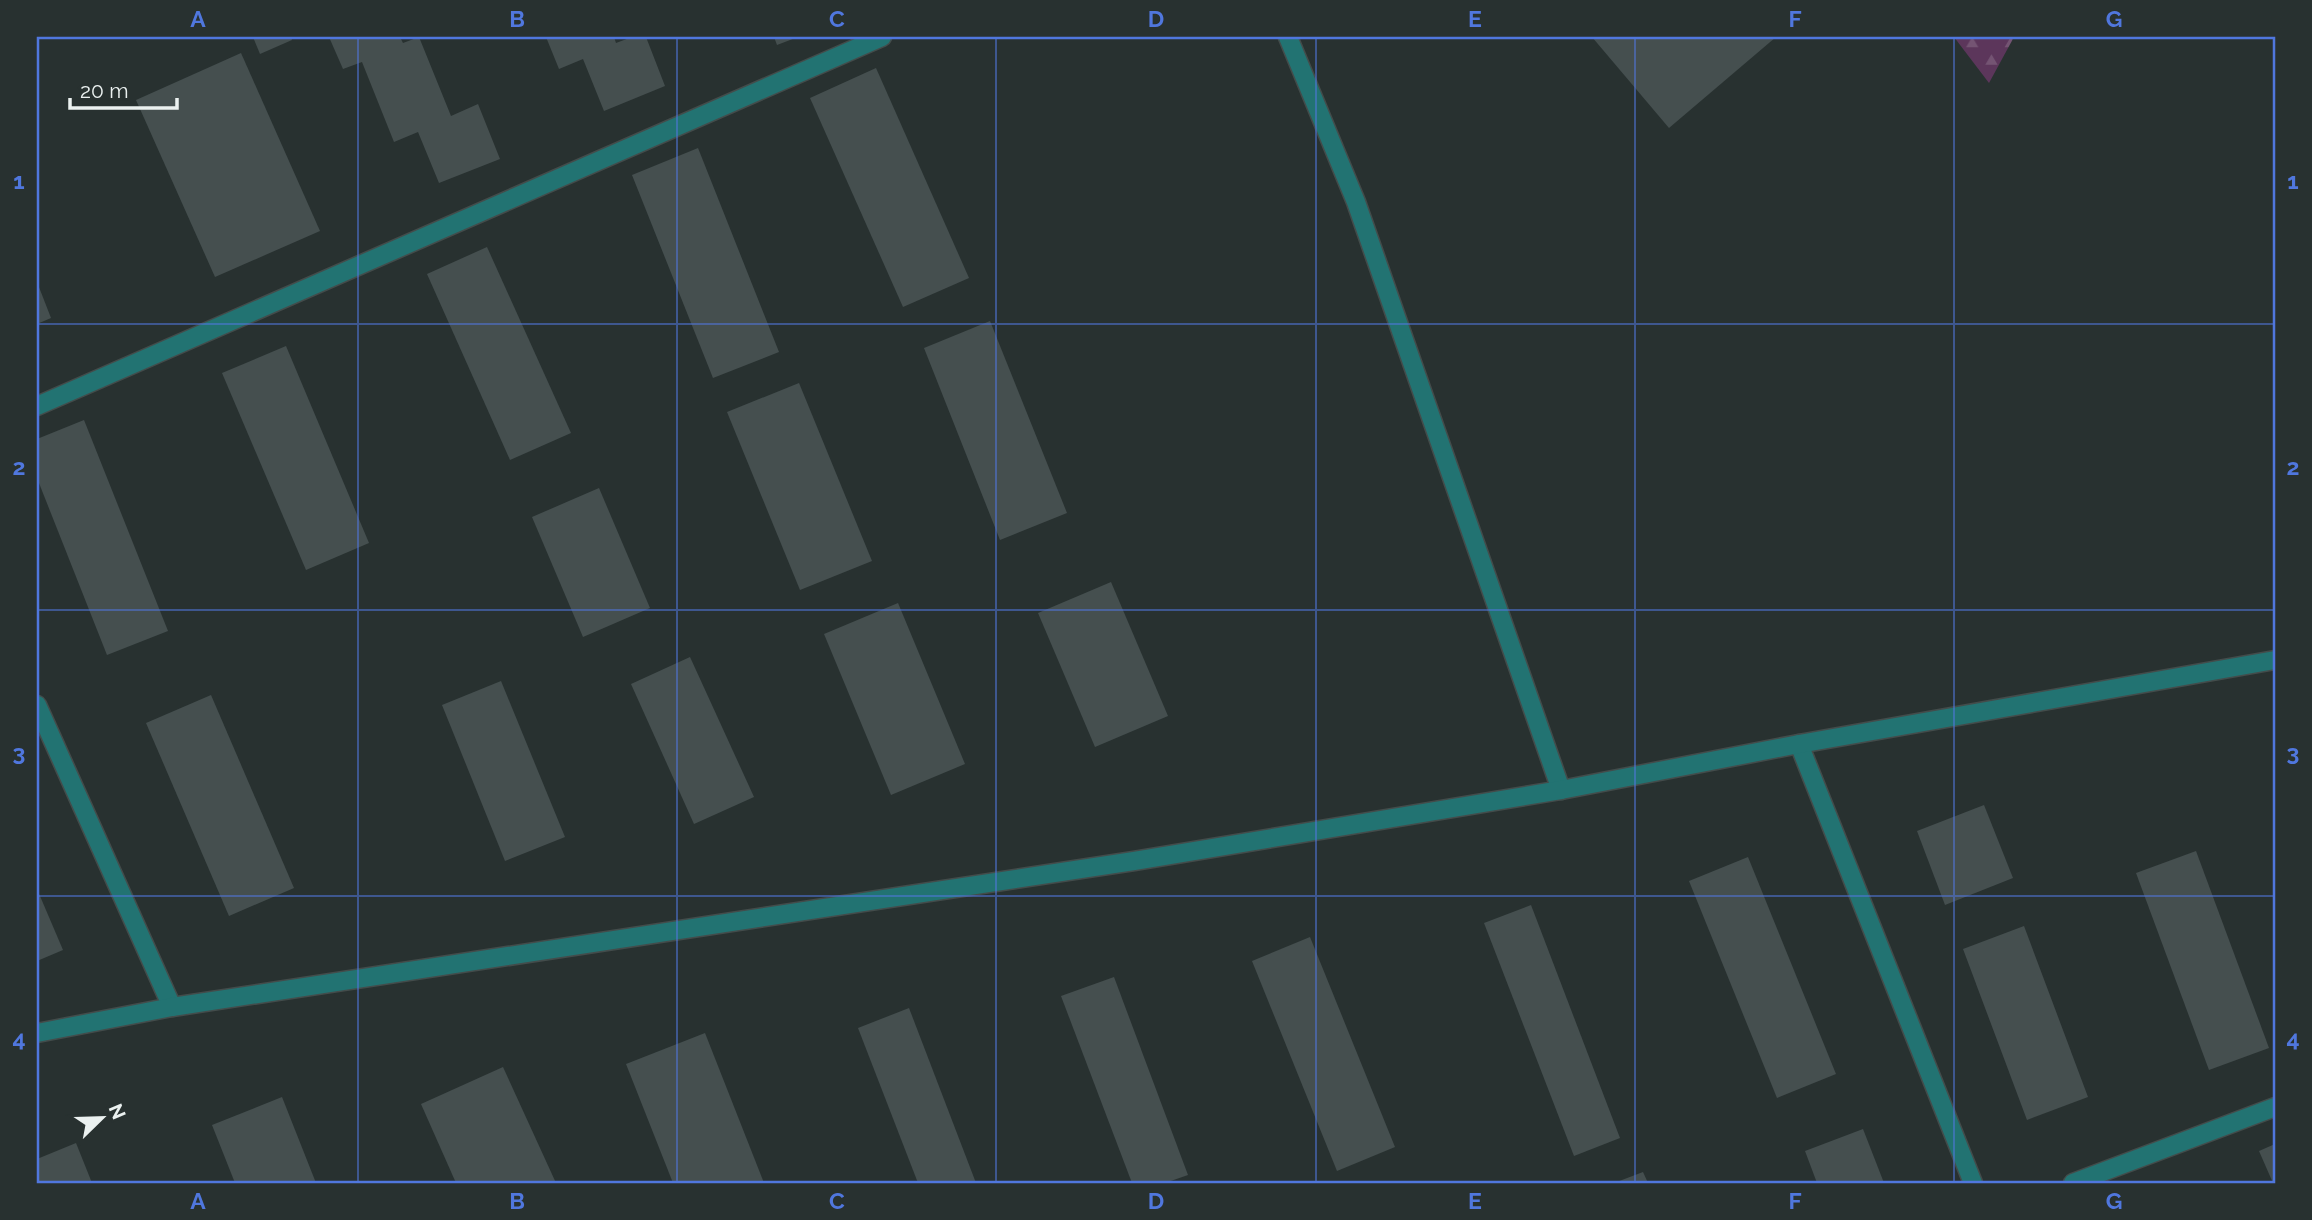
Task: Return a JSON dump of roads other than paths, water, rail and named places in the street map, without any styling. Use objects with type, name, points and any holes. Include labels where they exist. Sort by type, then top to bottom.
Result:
[{"type":"street","points":[[37,406],[882,37]]},
{"type":"street","points":[[1288,37],[1356,202],[1561,790]]},
{"type":"street","points":[[37,1033],[173,1007],[1134,861],[1561,790],[1799,744],[2275,660]]},
{"type":"street","points":[[37,705],[173,1007]]},
{"type":"street","points":[[1799,744],[1973,1183]]},
{"type":"street","points":[[2073,1183],[2275,1107]]}]
